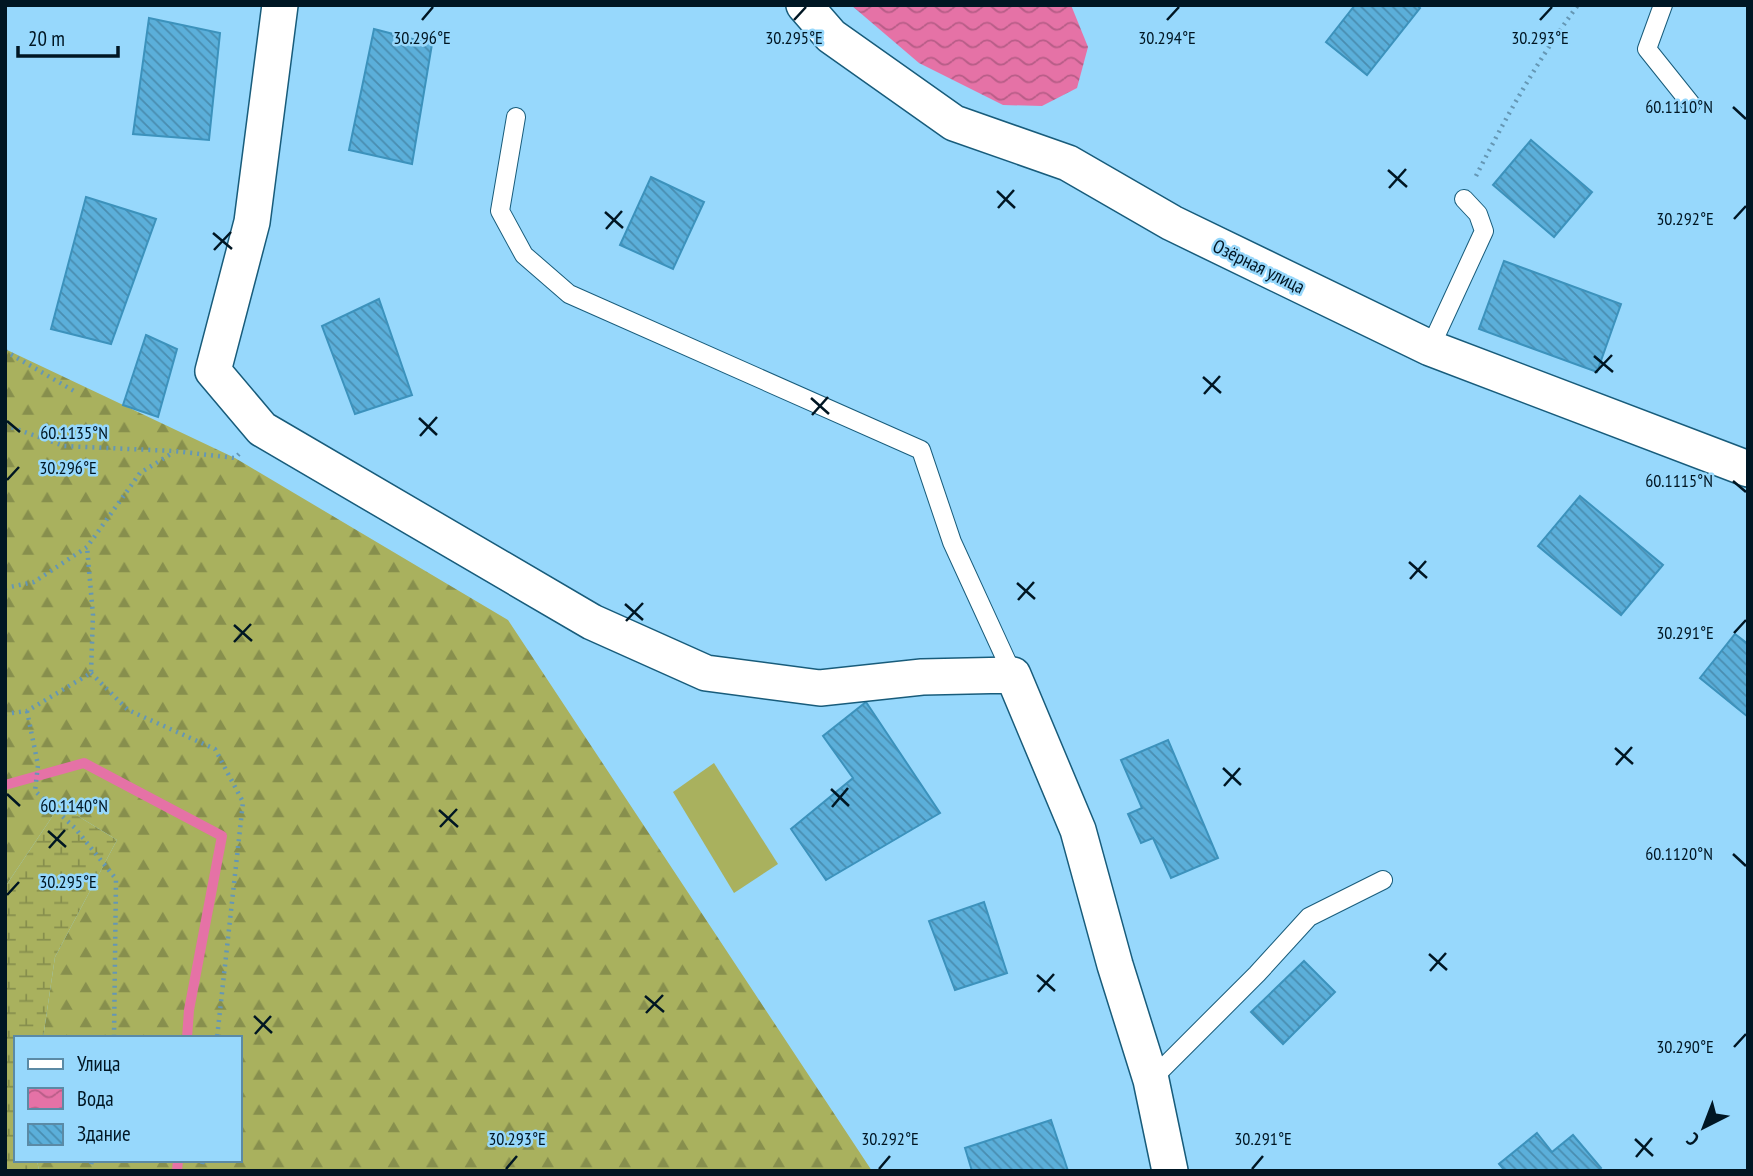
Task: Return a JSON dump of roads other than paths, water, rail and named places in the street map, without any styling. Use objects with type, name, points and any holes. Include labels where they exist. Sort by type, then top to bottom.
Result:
[{"type":"street","points":[[280,5],[253,222],[213,371],[262,429],[592,622],[706,673],[820,688],[922,677],[1013,675],[1079,830],[1115,965],[1151,1080],[1170,1171]]},
{"type":"street","name":"Озёрная улица","points":[[804,5],[831,36],[954,123],[1068,163],[1172,223],[1430,348],[1748,469]]},
{"type":"lane","points":[[1663,5],[1647,49],[1691,104]]},
{"type":"lane","points":[[516,117],[500,211],[524,254],[569,294],[920,450],[952,542],[1013,675]]},
{"type":"lane","points":[[1430,348],[1484,231],[1478,214],[1464,199]]},
{"type":"lane","points":[[1151,1080],[1257,974],[1309,917],[1384,880]]},
{"type":"water","points":[[851,5],[1071,5],[1088,47],[1077,88],[1042,106],[1003,105],[919,63]]},
{"type":"waterway","points":[[5,785],[84,763],[222,836],[189,1010],[187,1036]]},
{"type":"waterway","points":[[177,1171],[178,1162]]}]
